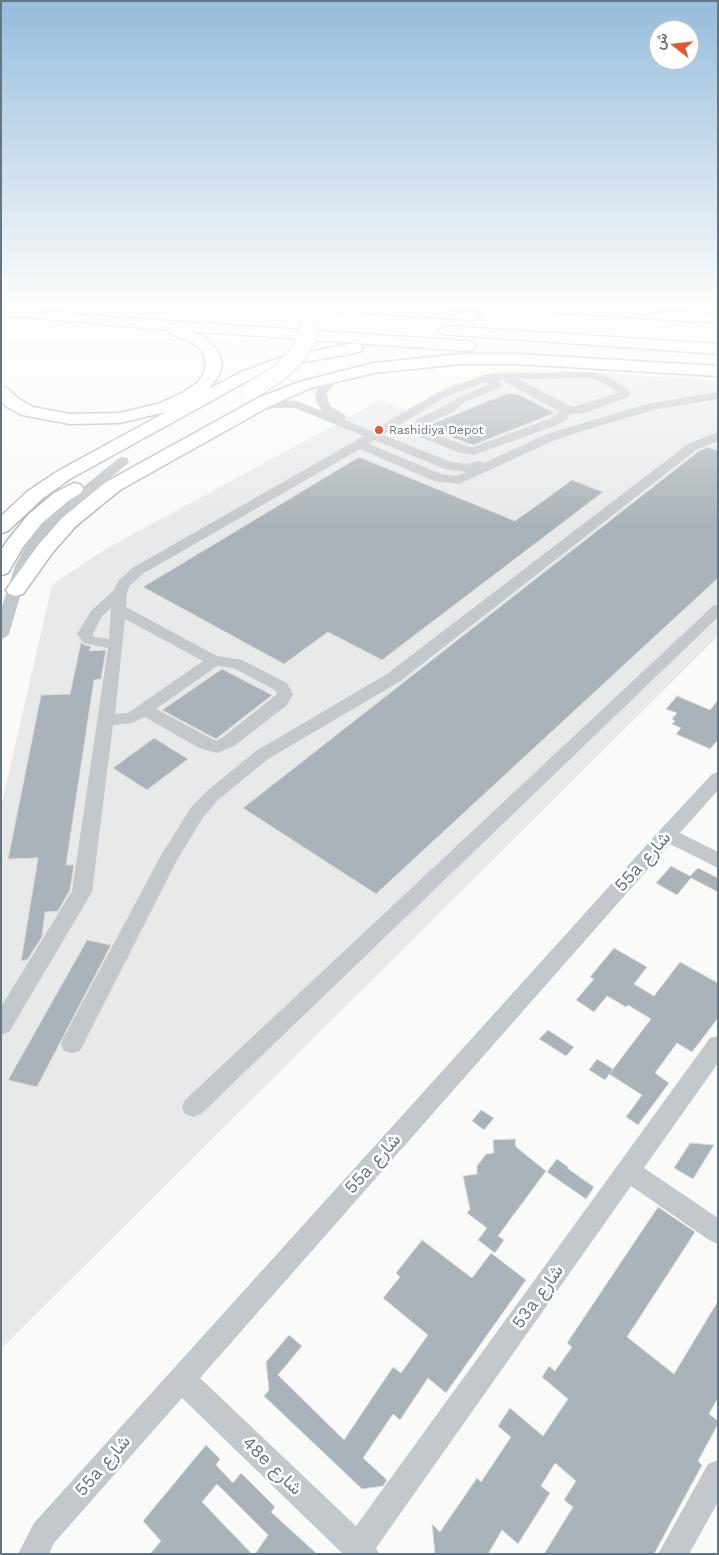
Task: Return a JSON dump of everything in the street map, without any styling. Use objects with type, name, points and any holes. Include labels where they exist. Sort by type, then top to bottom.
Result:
[{"type":"highway","points":[[1,392],[7,399],[20,407],[48,416],[82,420],[119,418],[153,411],[181,400],[203,386],[208,379]]},
{"type":"highway","points":[[1,527],[34,495],[64,475],[242,379]]},
{"type":"highway","points":[[1,569],[14,544],[47,508],[61,497],[270,379]]},
{"type":"highway","points":[[16,590],[57,536],[97,497],[129,475],[244,412],[289,390],[329,379]]},
{"type":"street","points":[[336,419],[322,401],[321,393],[330,382],[337,379]]},
{"type":"street","points":[[1,1026],[82,892],[116,644],[120,592],[124,583],[132,575],[445,392],[482,379]]},
{"type":"street","points":[[489,379],[497,383],[496,386],[461,400],[449,409],[425,420],[418,427],[420,432],[464,450],[474,451],[552,422],[562,417],[567,410]]},
{"type":"street","points":[[509,379],[567,410],[581,410],[621,397],[625,393],[603,379]]},
{"type":"street","points":[[445,392],[461,400]]},
{"type":"street","points":[[370,437],[454,467],[467,468],[494,462],[551,437],[594,423],[651,407],[718,395]]},
{"type":"street","points":[[244,412],[266,405],[290,404],[308,409],[336,419],[439,478],[450,480],[464,478],[492,465],[494,462]]},
{"type":"street","points":[[408,415],[425,420]]},
{"type":"street","points":[[72,1044],[169,857],[198,812],[213,795],[247,766],[270,750],[393,678],[692,447],[718,436]]},
{"type":"street","points":[[1,634],[27,555],[43,530],[61,511],[123,462]]},
{"type":"street","points":[[450,480],[458,474],[454,467]]},
{"type":"street","points":[[116,644],[94,642],[89,640],[85,634],[96,614],[120,592]]},
{"type":"street","points":[[118,609],[214,661],[236,663],[282,687],[284,690],[284,698],[228,742],[217,746],[205,744],[144,710]]},
{"type":"street","points":[[193,1107],[718,609]]},
{"type":"street","points":[[106,720],[132,718],[214,661]]},
{"type":"street","name":"55a شارع","points":[[33,1554],[44,1534],[180,1379],[718,778]]},
{"type":"street","points":[[667,834],[718,861]]},
{"type":"street","name":"53a شارع","points":[[361,1551],[718,1045]]},
{"type":"street","points":[[628,1172],[718,1232]]},
{"type":"street","name":"48e شارع","points":[[180,1379],[361,1551]]},
{"type":"street","points":[[674,1554],[718,1474]]},
{"type":"shaded area","points":[[473,379],[683,379],[718,381],[718,636],[1,1349],[1,807],[52,585],[104,550],[380,400],[407,411],[451,385]]},
{"type":"building","points":[[508,393],[520,395],[555,413],[473,445],[426,428],[427,426]]},
{"type":"building","points":[[708,447],[718,451],[718,578],[376,894],[243,808],[699,451]]},
{"type":"building","points":[[359,457],[515,521],[572,480],[603,492],[382,660],[328,632],[284,664],[143,587]]},
{"type":"building","points":[[81,642],[84,645],[91,646],[89,651],[106,650],[101,679],[94,680],[66,865],[74,865],[70,890],[58,911],[45,912],[42,937],[27,960],[21,961],[38,858],[8,859],[41,695],[70,694]]},
{"type":"building","points":[[222,669],[272,695],[216,739],[162,710]]},
{"type":"building","points":[[677,696],[710,710],[718,700],[718,740],[710,749],[676,734],[681,728],[672,724],[675,721],[672,719],[677,713],[666,709]]},
{"type":"building","points":[[154,738],[188,759],[147,790],[113,768]]},
{"type":"building","points":[[671,866],[690,876],[698,868],[718,878],[718,892],[691,878],[677,895],[656,883]]},
{"type":"building","points":[[87,940],[111,945],[37,1087],[8,1080]]},
{"type":"building","points":[[614,948],[647,967],[634,984],[654,996],[680,962],[718,983],[718,1018],[692,1052],[677,1043],[655,1073],[669,1083],[638,1125],[626,1117],[642,1095],[609,1074],[605,1080],[589,1070],[597,1059],[613,1069],[610,1073],[651,1019],[628,1005],[626,1007],[607,996],[594,1012],[576,1000],[594,979],[590,977]]},
{"type":"building","points":[[548,1030],[574,1047],[566,1056],[539,1039]]},
{"type":"building","points":[[481,1110],[494,1118],[484,1130],[472,1121]]},
{"type":"building","points":[[515,1139],[516,1147],[546,1171],[498,1236],[504,1240],[495,1253],[478,1240],[487,1228],[467,1213],[470,1209],[463,1176],[477,1174],[477,1166],[486,1154],[494,1153],[493,1140]]},
{"type":"building","points":[[690,1143],[714,1145],[693,1179],[674,1168]]},
{"type":"building","points":[[557,1159],[594,1187],[586,1199],[547,1172]]},
{"type":"building","points":[[658,1207],[695,1232],[627,1337],[674,1374],[718,1301],[718,1398],[709,1414],[718,1421],[718,1424],[698,1461],[702,1465],[654,1554],[544,1554],[573,1507],[564,1500],[576,1481],[555,1463],[541,1486],[550,1493],[518,1544],[502,1530],[488,1554],[435,1554],[432,1524],[440,1532],[477,1478],[481,1482],[511,1437],[498,1426],[510,1408],[543,1436],[568,1399],[542,1377],[549,1366],[555,1371],[572,1347],[567,1343]]},
{"type":"building","points":[[422,1240],[472,1278],[491,1253],[526,1280],[446,1393],[428,1378],[400,1420],[393,1414],[363,1458],[387,1480],[383,1486],[362,1489],[264,1396],[269,1390],[266,1362],[289,1335],[302,1346],[278,1375],[344,1440],[393,1367],[401,1373],[428,1335],[383,1298],[400,1277],[396,1273]]},
{"type":"building","points":[[206,1445],[220,1459],[216,1465],[233,1483],[241,1473],[275,1507],[271,1512],[317,1554],[255,1554],[268,1535],[217,1484],[202,1502],[252,1554],[150,1554],[161,1541],[143,1521]]},
{"type":"place","name":"Rashidiya Depot","points":[[379,430]]}]
